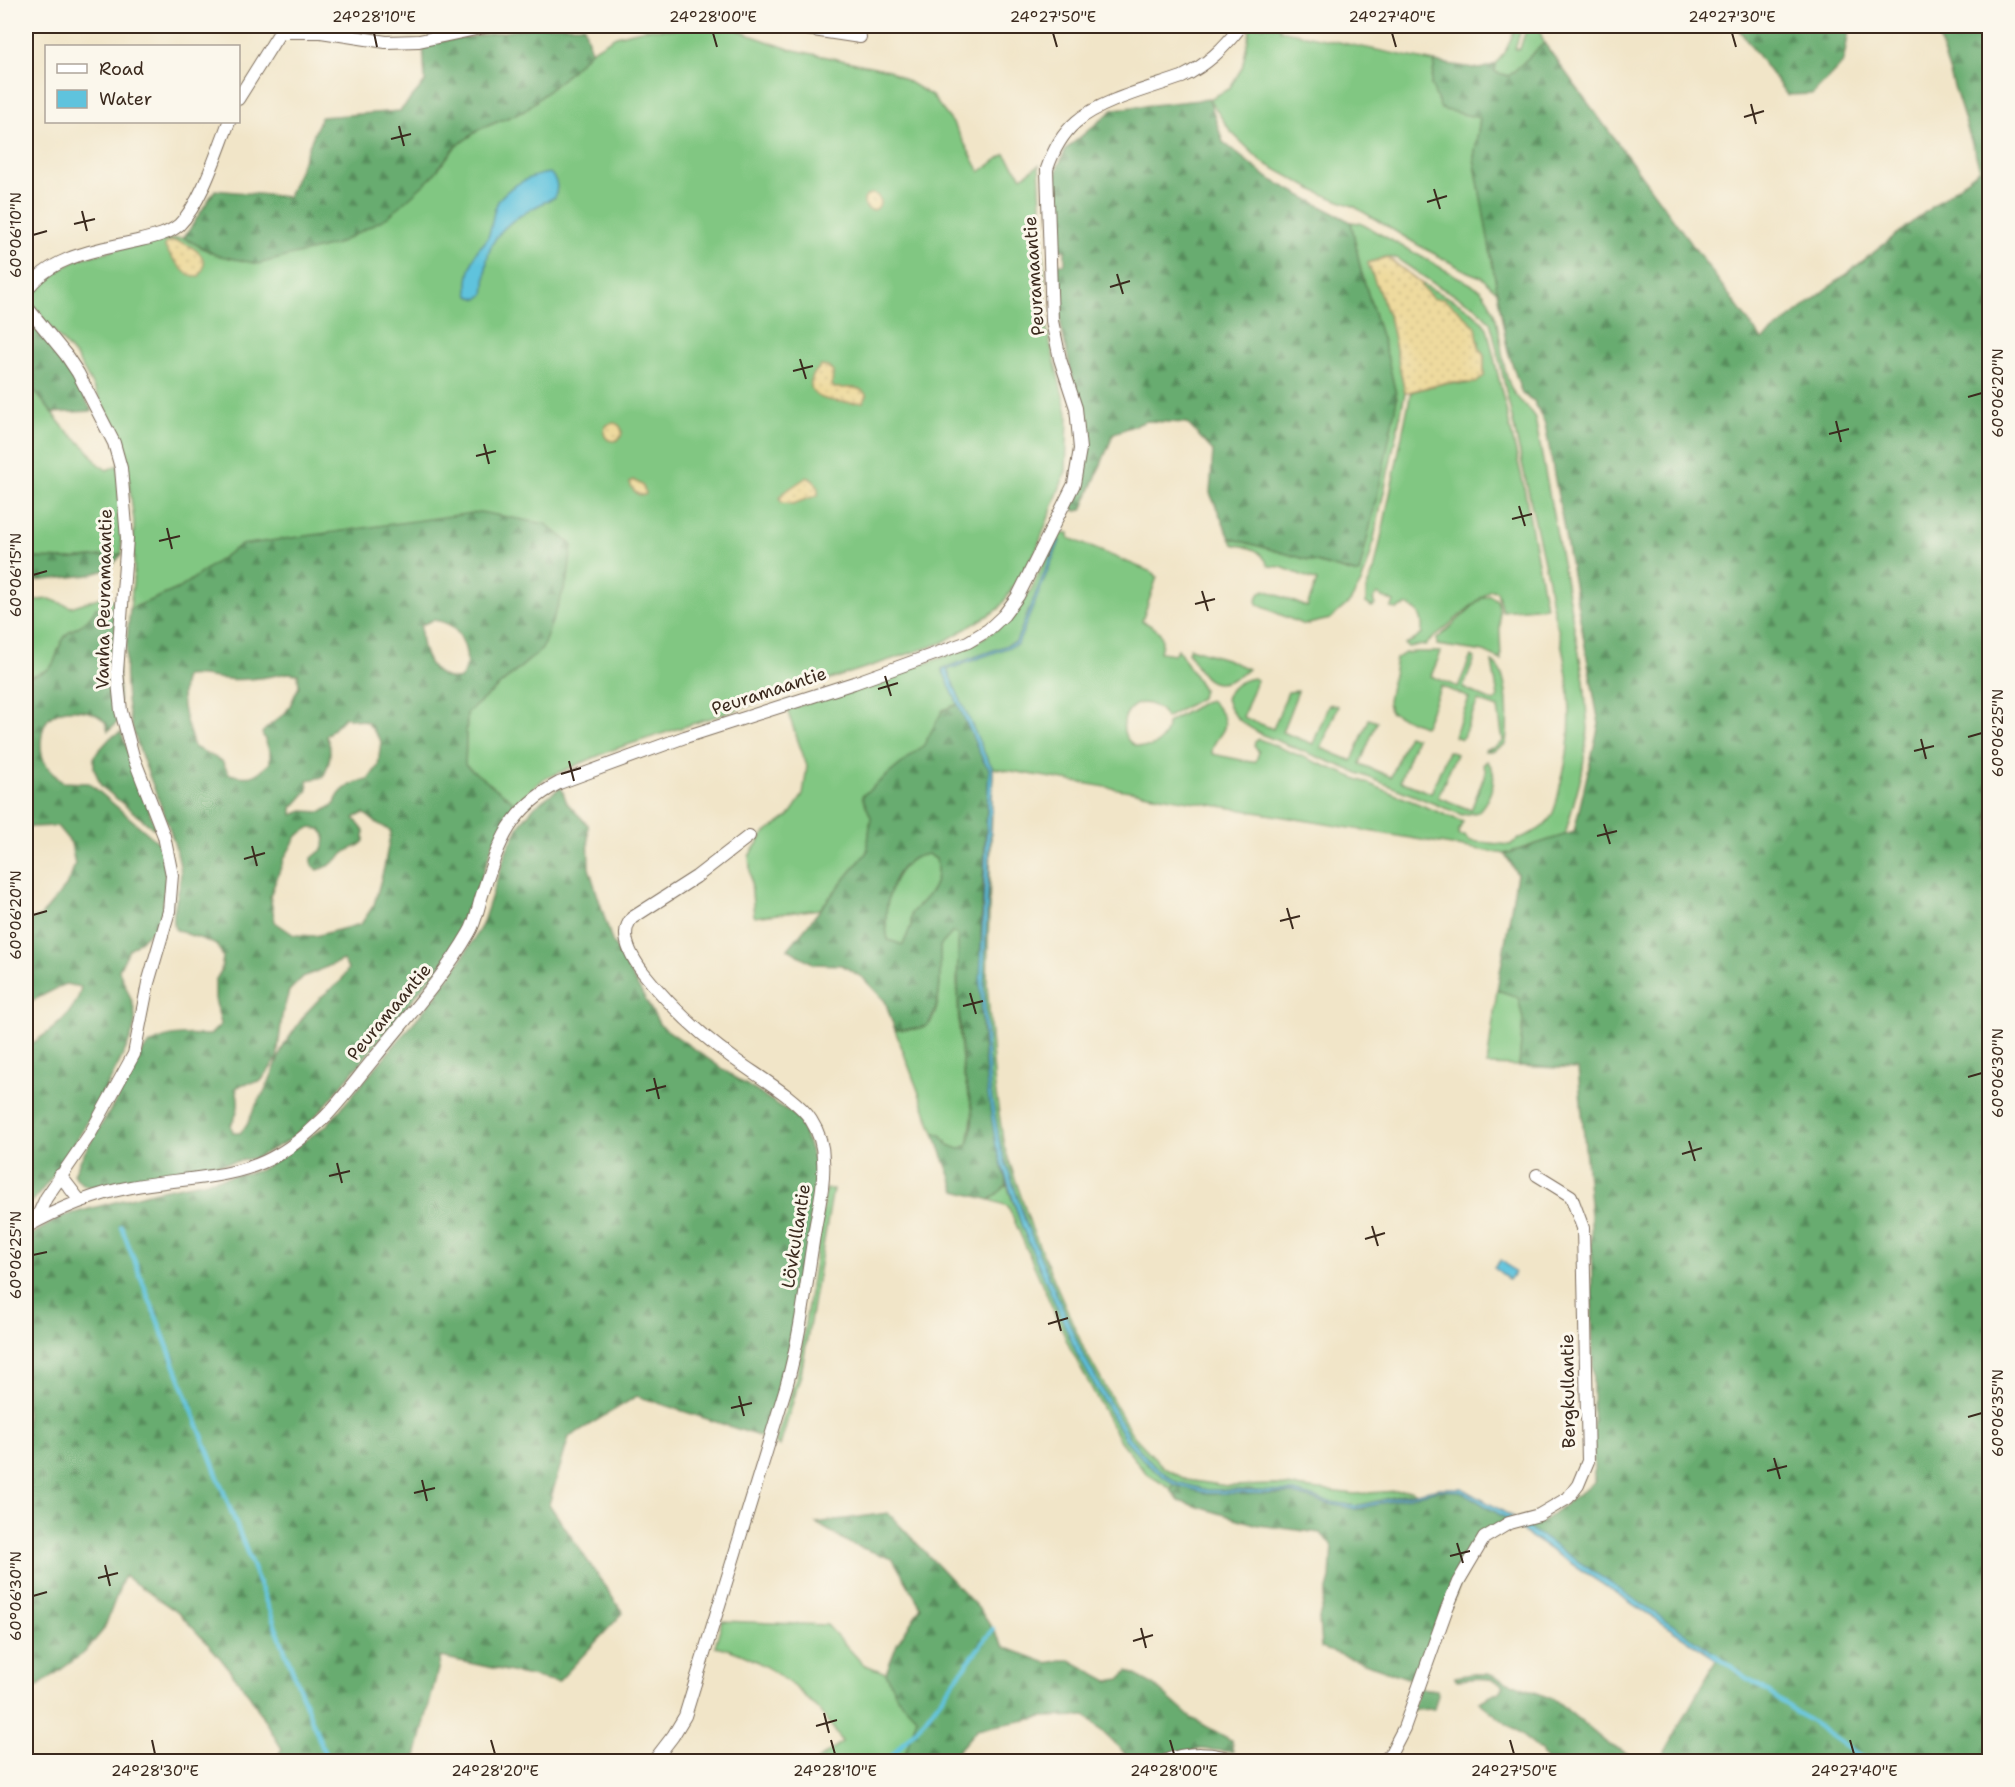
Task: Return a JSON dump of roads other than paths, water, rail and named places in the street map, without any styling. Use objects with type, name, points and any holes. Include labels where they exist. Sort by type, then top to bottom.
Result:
[{"type":"street","points":[[240,96],[280,32],[321,32],[386,42],[419,41],[490,26]]},
{"type":"street","points":[[787,26],[860,37]]},
{"type":"street","name":"Peuramaantie","points":[[30,1225],[80,1202],[132,1186],[235,1171],[258,1164],[292,1146],[325,1117],[449,967],[471,930],[497,847],[514,820],[542,792],[559,783],[685,737],[854,683],[968,642],[988,630],[1004,615],[1018,596],[1074,484],[1080,449],[1076,408],[1060,359],[1052,321],[1047,169],[1054,150],[1063,135],[1091,111],[1196,70],[1225,46],[1241,26]]},
{"type":"street","points":[[26,291],[35,277],[70,256],[159,236],[178,226],[195,205],[229,123]]},
{"type":"street","name":"Vanha Peuramaantie","points":[[26,306],[78,373],[114,443],[122,468],[127,538],[117,672],[121,711],[133,756],[164,836],[172,875],[169,910],[148,983],[134,1054],[90,1134],[60,1175],[30,1225]]},
{"type":"street","name":"Lövkullantie","points":[[653,1761],[685,1716],[790,1376],[806,1290],[824,1162],[822,1147],[811,1119],[784,1095],[696,1030],[662,997],[635,961],[626,933],[627,924],[632,918],[696,878],[749,836]]},
{"type":"street","name":"Bergkullantie","points":[[1382,1761],[1390,1755],[1404,1728],[1447,1608],[1458,1582],[1484,1538],[1499,1528],[1539,1515],[1568,1498],[1578,1485],[1588,1461],[1583,1228],[1571,1196],[1537,1174]]},
{"type":"street","points":[[60,1175],[80,1202]]},
{"type":"street","points":[[1162,1761],[1177,1755],[1196,1753],[1240,1761]]},
{"type":"street","points":[[26,1756],[28,1761]]},
{"type":"water","points":[[550,173],[557,184],[555,197],[522,214],[503,229],[490,249],[486,265],[484,294],[478,299],[469,296],[468,279],[471,267],[477,251],[488,237],[498,201],[517,184]]},
{"type":"water","points":[[1058,539],[1060,541],[1018,644],[947,670],[993,768],[984,985],[990,1087],[1000,1145],[1027,1226],[1082,1352],[1129,1437],[1152,1464],[1176,1482],[1207,1490],[1295,1492],[1325,1501],[1356,1506],[1439,1488],[1462,1488],[1513,1517],[1507,1519],[1461,1491],[1439,1490],[1356,1509],[1294,1494],[1206,1493],[1175,1485],[1148,1465],[1125,1439],[1077,1354],[1022,1227],[996,1146],[987,1088],[980,983],[989,768],[984,762],[942,669],[1016,642]]},
{"type":"water","points":[[1501,1260],[1515,1272],[1509,1280],[1494,1267]]},
{"type":"water","points":[[1524,1525],[1719,1656],[1716,1659],[1516,1527]]},
{"type":"waterway","points":[[121,1226],[328,1762]]},
{"type":"waterway","points":[[886,1762],[924,1721],[993,1629]]},
{"type":"waterway","points":[[1713,1654],[1869,1762]]}]
